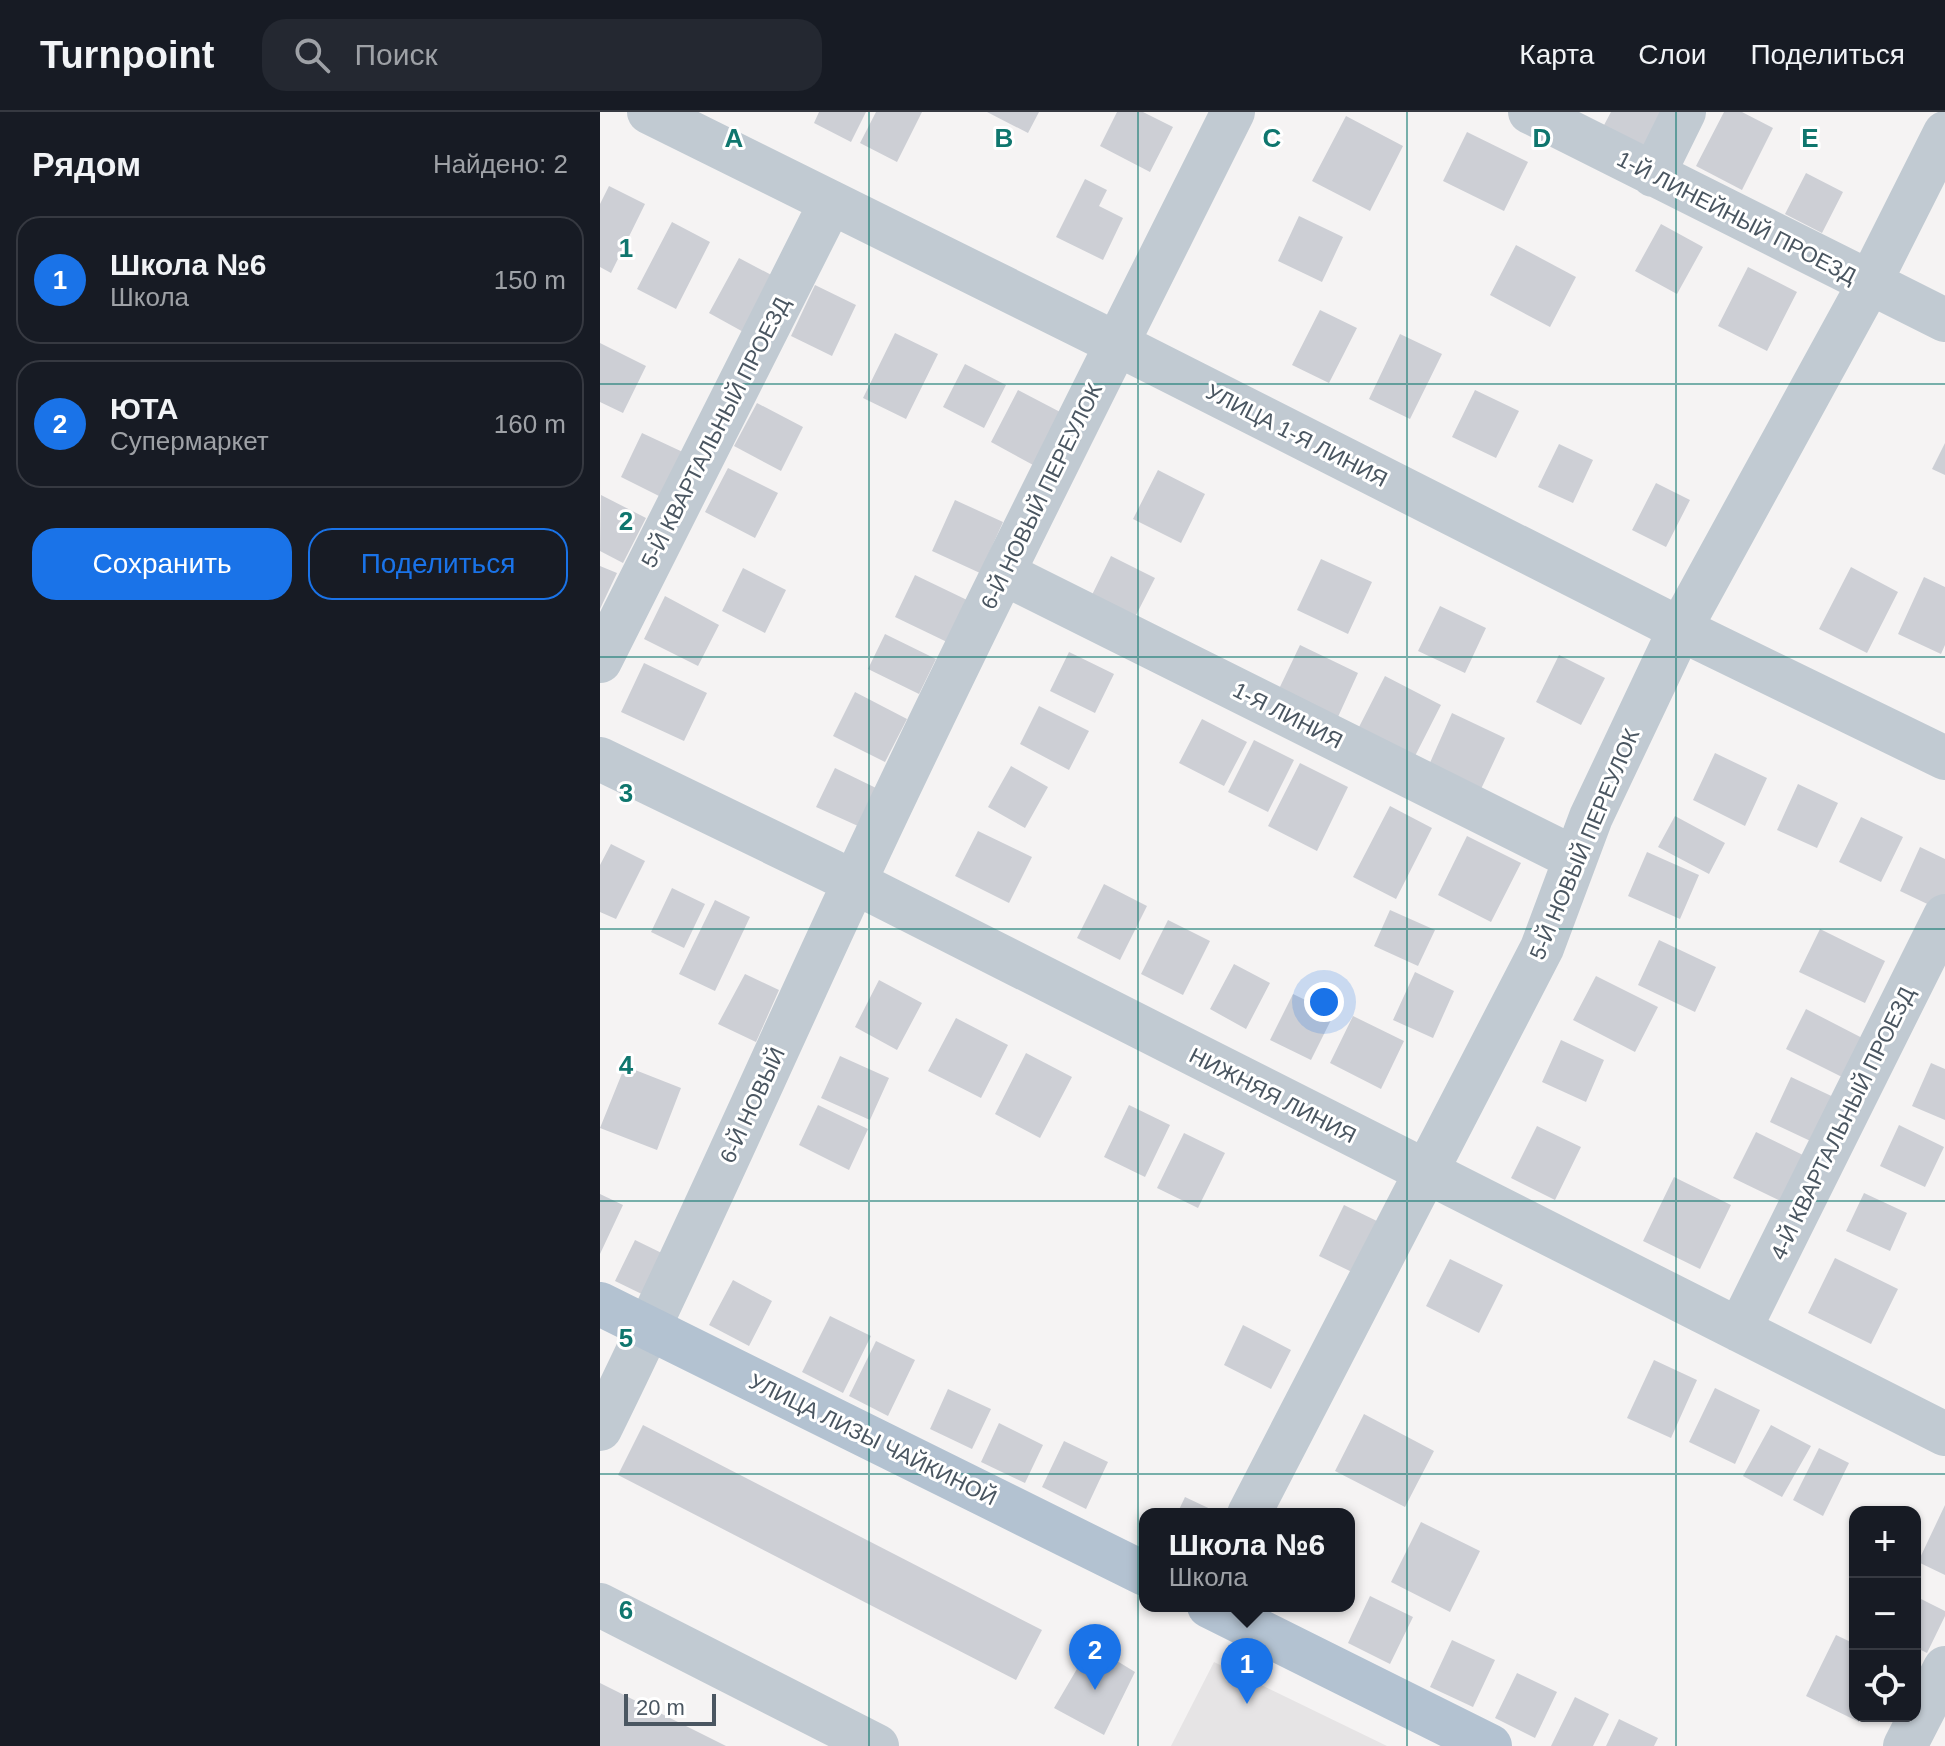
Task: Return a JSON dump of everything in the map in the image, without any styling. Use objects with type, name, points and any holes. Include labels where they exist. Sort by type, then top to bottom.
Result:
[{"type":"main road","name":"УЛИЦА ЛИЗЫ ЧАЙКИНОЙ","points":[[600,1304],[1139,1571]]},
{"type":"main road","points":[[1221,1612],[1490,1746]]},
{"type":"street","name":"УЛИЦА 1-Я ЛИНИЯ","points":[[649,112],[1680,629],[1945,758]]},
{"type":"street","name":"6-Й НОВЫЙ ПЕРЕУЛОК","points":[[854,882],[1003,573],[1233,112]]},
{"type":"street","name":"1-Й ЛИНЕЙНЫЙ ПРОЕЗД","points":[[1530,112],[1945,320]]},
{"type":"street","points":[[1653,175],[1684,112]]},
{"type":"street","name":"5-Й НОВЫЙ ПЕРЕУЛОК","points":[[1252,1508],[1542,948],[1569,880],[1574,858],[1680,629],[1869,284],[1945,133]]},
{"type":"street","name":"5-Й КВАРТАЛЬНЫЙ ПРОЕЗД","points":[[600,661],[830,204]]},
{"type":"street","name":"1-Я ЛИНИЯ","points":[[1003,573],[1574,858]]},
{"type":"street","name":"НИЖНЯЯ ЛИНИЯ","points":[[600,759],[854,882],[1945,1434]]},
{"type":"street","name":"6-Й НОВЫЙ","points":[[600,1429],[650,1328],[854,882]]},
{"type":"street","name":"4-Й КВАРТАЛЬНЫЙ ПРОЕЗД","points":[[1739,1330],[1945,916]]},
{"type":"street","points":[[600,1605],[877,1746]]},
{"type":"street","points":[[1905,1746],[1945,1668]]},
{"type":"shaded area","points":[[1214,1662],[1387,1746],[1171,1746]]},
{"type":"building","points":[[819,112],[866,112],[851,142],[814,123]]},
{"type":"building","points":[[876,112],[922,112],[897,162],[860,143]]},
{"type":"building","points":[[987,112],[1039,112],[1028,133]]},
{"type":"building","points":[[1117,112],[1143,112],[1173,127],[1150,172],[1100,146]]},
{"type":"building","points":[[1611,112],[1666,112],[1646,150],[1603,127]]},
{"type":"building","points":[[1724,112],[1742,112],[1773,128],[1742,190],[1696,166]]},
{"type":"building","points":[[1346,116],[1403,146],[1370,211],[1312,181]]},
{"type":"building","points":[[1467,132],[1528,162],[1504,211],[1443,181]]},
{"type":"building","points":[[1806,173],[1843,192],[1822,233],[1785,214]]},
{"type":"building","points":[[1085,179],[1107,190],[1099,206],[1123,218],[1103,260],[1056,237]]},
{"type":"building","points":[[609,186],[645,204],[611,273],[600,267],[600,204]]},
{"type":"building","points":[[1299,216],[1343,237],[1322,282],[1278,261]]},
{"type":"building","points":[[672,222],[710,242],[676,309],[637,289]]},
{"type":"building","points":[[1661,224],[1703,247],[1677,294],[1635,271]]},
{"type":"building","points":[[1516,245],[1576,277],[1550,327],[1490,295]]},
{"type":"building","points":[[739,258],[777,278],[747,334],[709,313]]},
{"type":"building","points":[[1748,267],[1797,292],[1767,351],[1718,326]]},
{"type":"building","points":[[815,285],[856,305],[832,356],[791,336]]},
{"type":"building","points":[[1320,310],[1357,328],[1329,383],[1292,365]]},
{"type":"building","points":[[895,333],[938,354],[906,419],[863,398]]},
{"type":"building","points":[[1400,334],[1442,354],[1410,419],[1369,399]]},
{"type":"building","points":[[600,343],[646,366],[623,413],[600,402]]},
{"type":"building","points":[[965,364],[1006,385],[984,428],[943,407]]},
{"type":"building","points":[[1018,390],[1062,413],[1035,466],[991,442]]},
{"type":"building","points":[[1475,390],[1519,411],[1496,458],[1452,437]]},
{"type":"building","points":[[757,403],[803,427],[781,471],[734,446]]},
{"type":"building","points":[[642,433],[687,454],[665,499],[621,477]]},
{"type":"building","points":[[1945,443],[1945,475],[1932,469]]},
{"type":"building","points":[[1559,444],[1593,460],[1573,503],[1538,487]]},
{"type":"building","points":[[728,468],[778,493],[755,538],[705,512]]},
{"type":"building","points":[[1158,470],[1205,494],[1181,543],[1133,519]]},
{"type":"building","points":[[1656,483],[1690,500],[1666,547],[1632,530]]},
{"type":"building","points":[[601,495],[646,518],[623,563],[600,551]]},
{"type":"building","points":[[955,500],[1003,522],[980,573],[932,551]]},
{"type":"building","points":[[1111,556],[1155,578],[1133,621],[1090,599]]},
{"type":"building","points":[[1321,559],[1372,582],[1348,634],[1297,610]]},
{"type":"building","points":[[600,566],[617,573],[600,609]]},
{"type":"building","points":[[1851,567],[1898,592],[1867,653],[1819,629]]},
{"type":"building","points":[[743,568],[786,590],[765,633],[722,611]]},
{"type":"building","points":[[915,575],[967,600],[947,642],[895,617]]},
{"type":"building","points":[[1924,577],[1945,587],[1945,645],[1941,654],[1898,634]]},
{"type":"building","points":[[665,596],[719,625],[698,666],[644,639]]},
{"type":"building","points":[[1440,606],[1486,628],[1465,673],[1418,651]]},
{"type":"building","points":[[885,634],[936,659],[919,694],[868,669]]},
{"type":"building","points":[[1300,645],[1358,673],[1337,719],[1278,691]]},
{"type":"building","points":[[1069,652],[1114,674],[1095,713],[1050,691]]},
{"type":"building","points":[[1559,655],[1605,678],[1581,725],[1536,702]]},
{"type":"building","points":[[644,663],[707,693],[684,741],[621,712]]},
{"type":"building","points":[[1385,676],[1441,705],[1415,756],[1359,727]]},
{"type":"building","points":[[855,692],[907,719],[885,762],[833,736]]},
{"type":"building","points":[[1039,706],[1089,731],[1069,770],[1020,744]]},
{"type":"building","points":[[1452,713],[1505,738],[1481,789],[1429,765]]},
{"type":"building","points":[[1202,719],[1247,742],[1224,786],[1179,763]]},
{"type":"building","points":[[1254,740],[1294,760],[1268,812],[1228,792]]},
{"type":"building","points":[[1715,753],[1767,778],[1745,826],[1693,800]]},
{"type":"building","points":[[1300,763],[1348,787],[1317,851],[1268,826]]},
{"type":"building","points":[[1011,766],[1048,787],[1025,828],[988,807]]},
{"type":"building","points":[[835,768],[876,788],[858,826],[816,807]]},
{"type":"building","points":[[1798,784],[1838,803],[1817,848],[1777,830]]},
{"type":"building","points":[[1390,806],[1432,828],[1396,899],[1353,877]]},
{"type":"building","points":[[1675,816],[1725,843],[1709,874],[1658,847]]},
{"type":"building","points":[[1861,817],[1903,837],[1881,882],[1839,862]]},
{"type":"building","points":[[978,831],[1032,857],[1009,903],[955,876]]},
{"type":"building","points":[[1467,836],[1521,863],[1491,922],[1438,895]]},
{"type":"building","points":[[611,844],[645,861],[616,919],[600,912],[600,865]]},
{"type":"building","points":[[1920,847],[1945,859],[1945,900],[1940,910],[1900,891]]},
{"type":"building","points":[[1647,852],[1699,875],[1680,919],[1628,896]]},
{"type":"building","points":[[1104,884],[1147,906],[1120,960],[1077,938]]},
{"type":"building","points":[[672,888],[705,904],[684,948],[651,932]]},
{"type":"building","points":[[715,900],[750,917],[715,991],[679,974]]},
{"type":"building","points":[[1390,910],[1435,930],[1418,966],[1374,946]]},
{"type":"building","points":[[1168,920],[1210,941],[1183,995],[1141,974]]},
{"type":"building","points":[[1820,929],[1885,961],[1865,1003],[1799,972]]},
{"type":"building","points":[[1659,940],[1716,967],[1695,1012],[1638,985]]},
{"type":"building","points":[[1234,964],[1270,983],[1246,1029],[1210,1009]]},
{"type":"building","points":[[1415,972],[1454,991],[1433,1038],[1393,1020]]},
{"type":"building","points":[[745,974],[779,990],[756,1042],[718,1024]]},
{"type":"building","points":[[1596,976],[1658,1007],[1635,1052],[1573,1020]]},
{"type":"building","points":[[879,980],[922,1003],[897,1050],[855,1027]]},
{"type":"building","points":[[1293,994],[1334,1014],[1311,1060],[1270,1040]]},
{"type":"building","points":[[1806,1009],[1870,1042],[1850,1081],[1786,1049]]},
{"type":"building","points":[[1353,1016],[1404,1041],[1381,1089],[1330,1063]]},
{"type":"building","points":[[956,1018],[1008,1045],[981,1098],[928,1071]]},
{"type":"building","points":[[1561,1040],[1604,1060],[1586,1102],[1542,1082]]},
{"type":"building","points":[[1026,1053],[1072,1077],[1040,1138],[995,1114]]},
{"type":"building","points":[[840,1056],[889,1078],[870,1120],[821,1098]]},
{"type":"building","points":[[1931,1063],[1945,1069],[1945,1120],[1912,1106]]},
{"type":"building","points":[[625,1066],[681,1088],[657,1150],[600,1128]]},
{"type":"building","points":[[1791,1077],[1842,1101],[1821,1146],[1770,1122]]},
{"type":"building","points":[[818,1105],[868,1129],[849,1170],[799,1145]]},
{"type":"building","points":[[1129,1105],[1170,1125],[1145,1177],[1104,1157]]},
{"type":"building","points":[[1899,1125],[1944,1147],[1925,1187],[1880,1166]]},
{"type":"building","points":[[1537,1126],[1581,1147],[1555,1200],[1511,1178]]},
{"type":"building","points":[[1756,1132],[1809,1158],[1787,1204],[1733,1178]]},
{"type":"building","points":[[1184,1133],[1225,1153],[1198,1208],[1157,1188]]},
{"type":"building","points":[[1674,1177],[1731,1205],[1700,1269],[1643,1241]]},
{"type":"building","points":[[1864,1193],[1907,1213],[1890,1251],[1846,1231]]},
{"type":"building","points":[[600,1194],[623,1205],[600,1254]]},
{"type":"building","points":[[1344,1205],[1381,1223],[1356,1274],[1319,1256]]},
{"type":"building","points":[[635,1240],[672,1258],[652,1299],[615,1281]]},
{"type":"building","points":[[1835,1258],[1898,1289],[1871,1344],[1808,1313]]},
{"type":"building","points":[[1450,1259],[1503,1285],[1479,1333],[1426,1306]]},
{"type":"building","points":[[733,1280],[772,1301],[749,1346],[709,1325]]},
{"type":"building","points":[[830,1316],[871,1336],[843,1393],[802,1372]]},
{"type":"building","points":[[1243,1325],[1291,1350],[1271,1389],[1224,1365]]},
{"type":"building","points":[[876,1341],[915,1360],[888,1416],[849,1396]]},
{"type":"building","points":[[1654,1360],[1697,1380],[1671,1438],[1627,1418]]},
{"type":"building","points":[[1715,1388],[1760,1410],[1735,1464],[1689,1442]]},
{"type":"building","points":[[948,1389],[991,1409],[972,1449],[930,1429]]},
{"type":"building","points":[[1364,1414],[1434,1451],[1405,1507],[1335,1471]]},
{"type":"building","points":[[999,1423],[1043,1445],[1025,1483],[981,1462]]},
{"type":"building","points":[[643,1425],[1042,1630],[1016,1680],[618,1475]]},
{"type":"building","points":[[1771,1425],[1811,1446],[1782,1497],[1743,1476]]},
{"type":"building","points":[[1064,1441],[1108,1462],[1086,1509],[1042,1487]]},
{"type":"building","points":[[1819,1448],[1849,1463],[1823,1516],[1793,1500]]},
{"type":"building","points":[[1185,1497],[1208,1508],[1180,1508]]},
{"type":"building","points":[[1945,1505],[1945,1575],[1921,1563],[1921,1556]]},
{"type":"building","points":[[1421,1522],[1480,1551],[1450,1612],[1391,1582]]},
{"type":"building","points":[[1370,1596],[1413,1617],[1390,1664],[1348,1643]]},
{"type":"building","points":[[1921,1599],[1945,1611],[1927,1653],[1921,1650]]},
{"type":"building","points":[[1836,1635],[1849,1641],[1849,1717],[1806,1696]]},
{"type":"building","points":[[1452,1640],[1495,1660],[1473,1707],[1430,1687]]},
{"type":"building","points":[[1091,1645],[1135,1672],[1104,1735],[1054,1708]]},
{"type":"building","points":[[1517,1673],[1557,1692],[1535,1738],[1495,1718]]},
{"type":"building","points":[[600,1683],[726,1746],[600,1746]]},
{"type":"building","points":[[1575,1697],[1609,1714],[1593,1746],[1551,1746]]},
{"type":"building","points":[[1619,1719],[1658,1738],[1654,1746],[1606,1746]]},
{"type":"place","name":"ЮТА","points":[[1095,1690]]},
{"type":"place","name":"Школа №6","points":[[1247,1704]]}]
